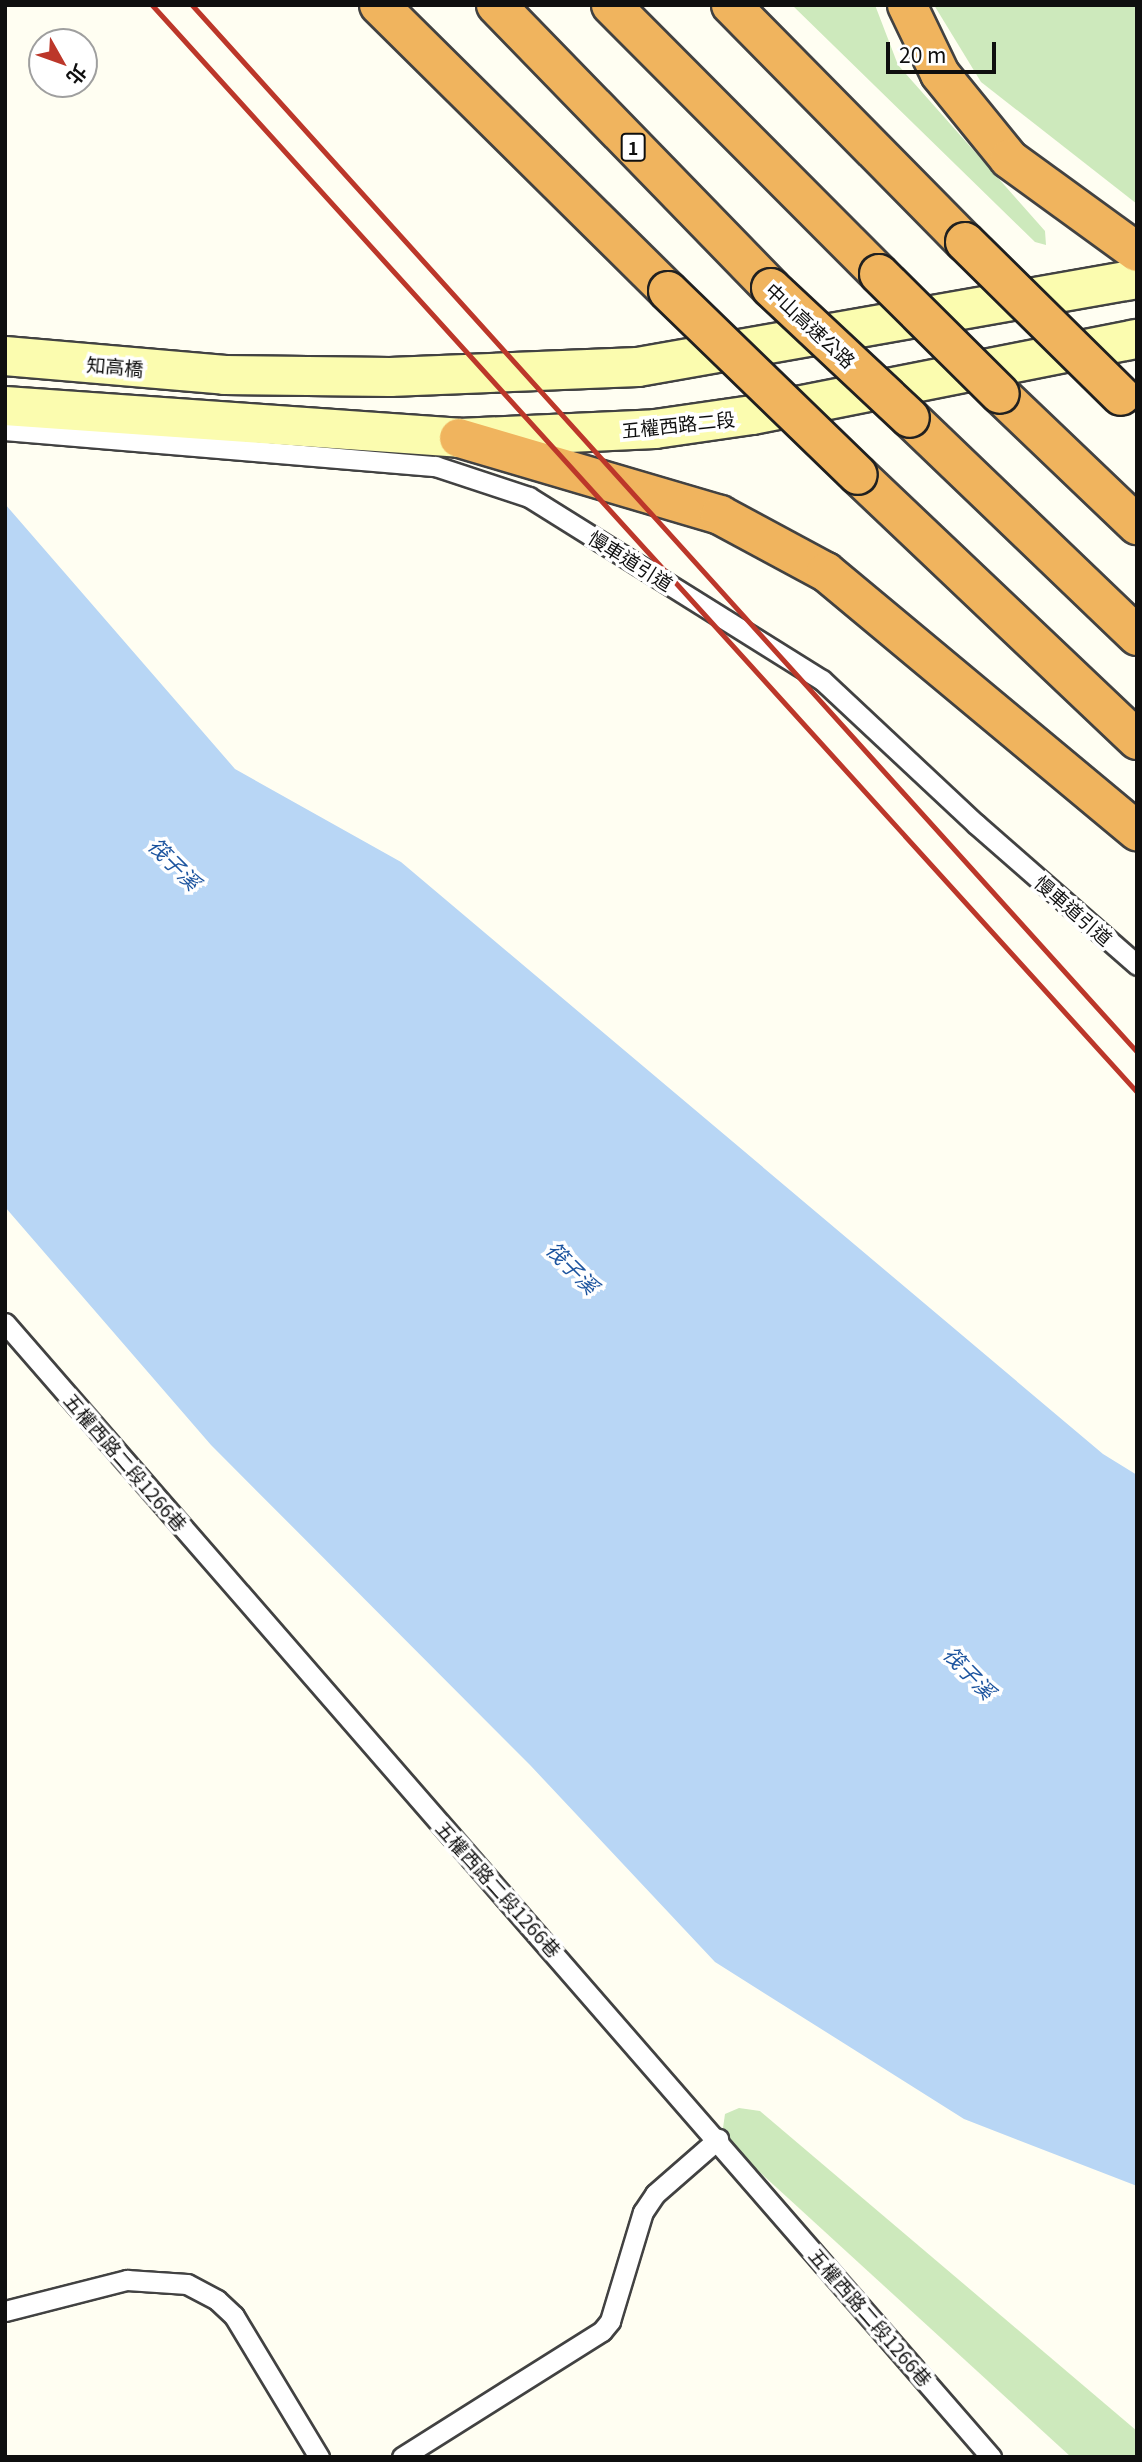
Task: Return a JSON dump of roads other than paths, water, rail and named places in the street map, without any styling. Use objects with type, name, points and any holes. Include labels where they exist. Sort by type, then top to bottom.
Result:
[{"type":"highway","points":[[379,5],[668,291],[1137,740]]},
{"type":"highway","name":"中山高速公路","points":[[496,5],[771,288],[1137,636]]},
{"type":"highway","points":[[611,5],[1000,394],[1137,525]]},
{"type":"highway","points":[[731,5],[1129,404]]},
{"type":"highway","points":[[907,5],[940,74],[1009,159],[1137,252]]},
{"type":"highway","points":[[459,438],[720,515],[826,572],[1137,831]]},
{"type":"main road","name":"知高橋","points":[[5,356],[225,375],[390,377],[638,367],[1137,279]]},
{"type":"main road","name":"五權西路二段","points":[[222,434],[459,438],[655,429],[752,415],[1137,339]]},
{"type":"main road","points":[[5,406],[222,434]]},
{"type":"lane","name":"慢車道引道","points":[[5,430],[222,434],[435,466],[529,497],[822,680],[976,824],[1137,965]]},
{"type":"lane","name":"五權西路二段1266巷","points":[[5,1323],[354,1728],[718,2139],[991,2457]]},
{"type":"lane","points":[[402,2457],[601,2331],[610,2321],[643,2212],[655,2194],[718,2139]]},
{"type":"lane","points":[[5,2311],[127,2280],[187,2284],[217,2300],[234,2316],[319,2457]]},
{"type":"water","name":"筏子溪","points":[[5,504],[235,769],[401,862],[1103,1454],[1137,1475],[1137,2186],[964,2119],[715,1962],[530,1765],[211,1445],[5,1207]]},
{"type":"railway","points":[[152,5],[1137,1092]]},
{"type":"railway","points":[[192,5],[1137,1052]]}]
